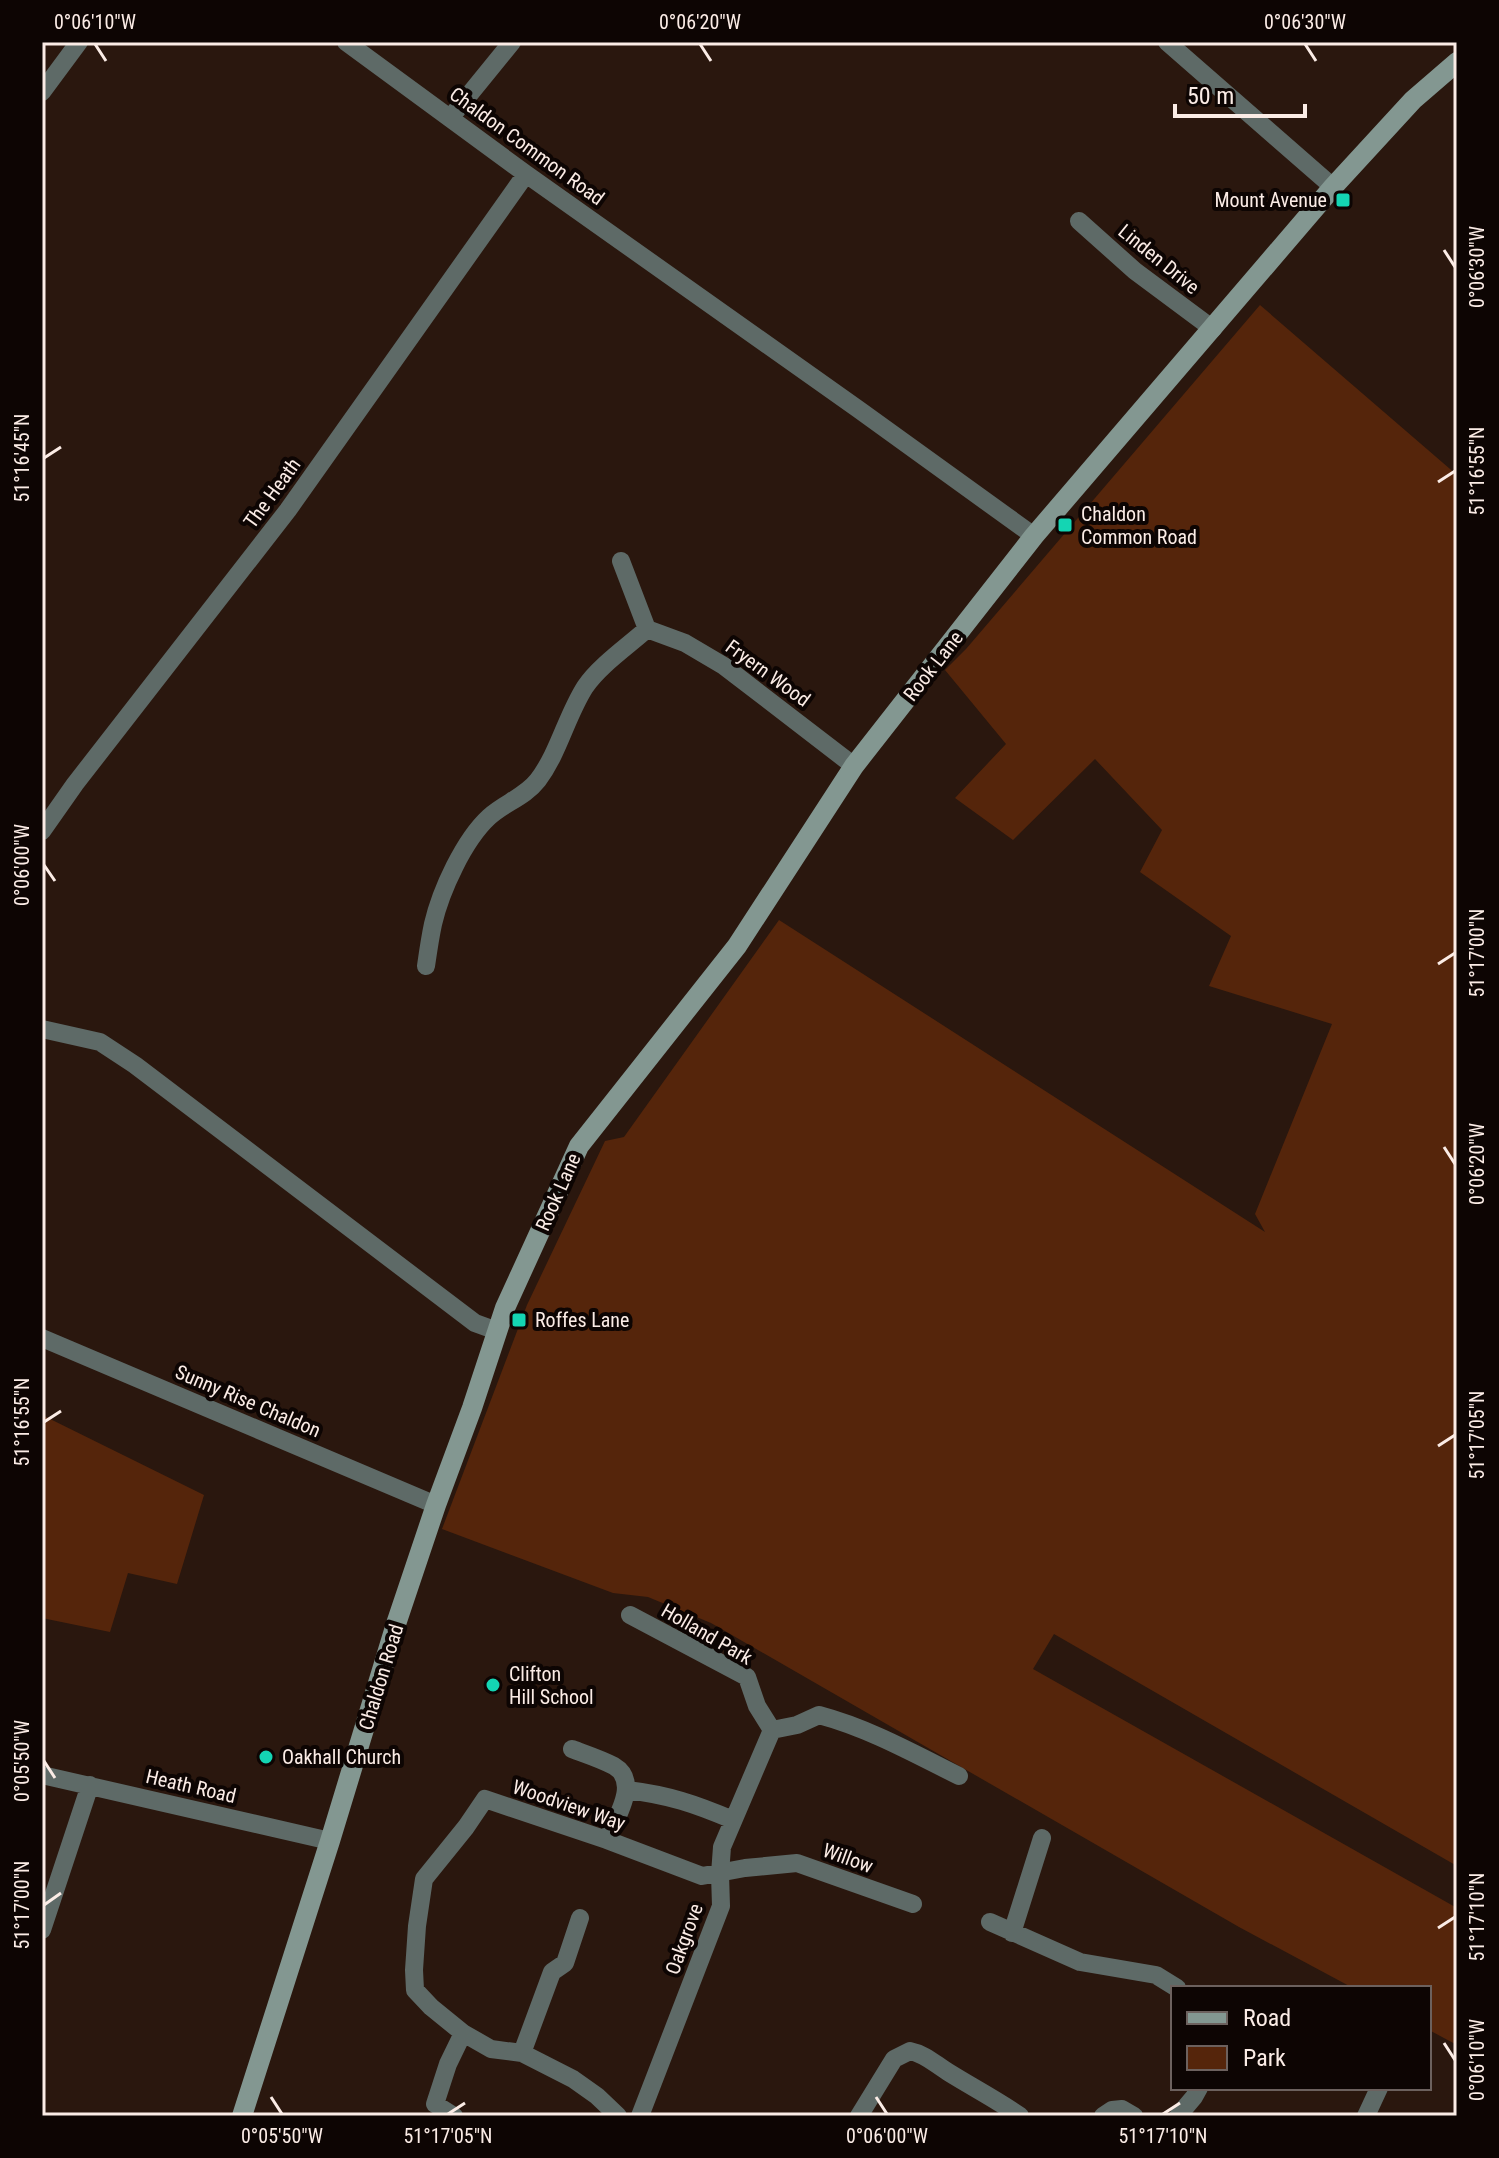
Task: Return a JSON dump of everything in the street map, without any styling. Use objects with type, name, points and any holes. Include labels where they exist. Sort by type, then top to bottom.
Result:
[{"type":"main road","name":"Rook Lane","points":[[497,1331],[579,1146],[737,946],[854,766],[1034,536],[1333,187],[1413,100],[1457,62]]},
{"type":"main road","name":"Chaldon Road","points":[[242,2116],[396,1624],[497,1331]]},
{"type":"street","points":[[42,92],[79,42]]},
{"type":"street","name":"Chaldon Common Road","points":[[346,42],[1034,536]]},
{"type":"street","points":[[451,117],[512,42]]},
{"type":"street","points":[[1167,42],[1333,187]]},
{"type":"street","name":"The Heath","points":[[42,831],[288,510],[526,174]]},
{"type":"street","name":"Linden Drive","points":[[1079,221],[1135,271],[1213,329]]},
{"type":"street","points":[[426,966],[433,923],[470,836],[491,814],[537,782],[553,757],[585,687],[647,629],[621,561]]},
{"type":"street","name":"Fryern Wood","points":[[647,629],[685,643],[724,666],[854,766]]},
{"type":"street","points":[[42,1029],[100,1042],[135,1065],[475,1323],[497,1331]]},
{"type":"street","name":"Sunny Rise Chaldon","points":[[42,1338],[436,1505]]},
{"type":"street","name":"Holland Park","points":[[630,1615],[747,1677],[757,1706],[772,1730]]},
{"type":"street","points":[[772,1730],[797,1725],[819,1715],[880,1736],[959,1776]]},
{"type":"street","name":"Oakgrove","points":[[640,2116],[721,1906],[722,1847],[772,1730]]},
{"type":"street","points":[[572,1749],[615,1767],[624,1775],[627,1790],[607,1840]]},
{"type":"street","name":"Heath Road","points":[[42,1775],[330,1841]]},
{"type":"street","points":[[42,1930],[90,1785]]},
{"type":"street","points":[[627,1790],[659,1794],[733,1820]]},
{"type":"street","name":"Woodview Way","points":[[618,2116],[573,2079],[522,2053],[491,2049],[463,2033],[415,1990],[417,1926],[424,1879],[485,1799],[702,1876],[720,1874]]},
{"type":"street","points":[[1012,1933],[1042,1838]]},
{"type":"street","name":"Willow","points":[[720,1874],[745,1868],[797,1863],[913,1904]]},
{"type":"street","points":[[522,2053],[552,1972],[565,1963],[580,1918]]},
{"type":"street","points":[[990,1922],[1080,1962],[1156,1975],[1174,1986]]},
{"type":"street","points":[[454,2116],[435,2104],[448,2064],[463,2033]]},
{"type":"street","points":[[859,2116],[894,2059],[910,2051],[924,2054],[934,2064],[1020,2116]]},
{"type":"street","points":[[1178,2116],[1198,2090]]},
{"type":"street","points":[[1366,2116],[1378,2090]]},
{"type":"street","points":[[1103,2116],[1112,2110],[1122,2109],[1134,2116]]},
{"type":"green space","points":[[1260,305],[1457,475],[1457,1866],[1054,1634],[1033,1669],[1457,1908],[1457,2045],[1431,2031],[1431,1986],[1349,1986],[1239,1927],[711,1623],[648,1597],[613,1593],[442,1529],[527,1305],[605,1141],[624,1137],[779,920],[1265,1232],[1255,1214],[1332,1024],[1209,986],[1231,936],[1140,872],[1162,830],[1095,759],[1013,840],[955,798],[1006,744],[945,670]]},
{"type":"green space","points":[[42,1415],[204,1495],[177,1584],[128,1573],[110,1632],[42,1618]]},
{"type":"place","name":"Mount Avenue","points":[[1343,200]]},
{"type":"place","name":"Chaldon Common Road","points":[[1065,525]]},
{"type":"place","name":"Roffes Lane","points":[[519,1320]]},
{"type":"place","name":"Clifton Hill School","points":[[493,1685]]},
{"type":"place","name":"Oakhall Church","points":[[266,1757]]}]
